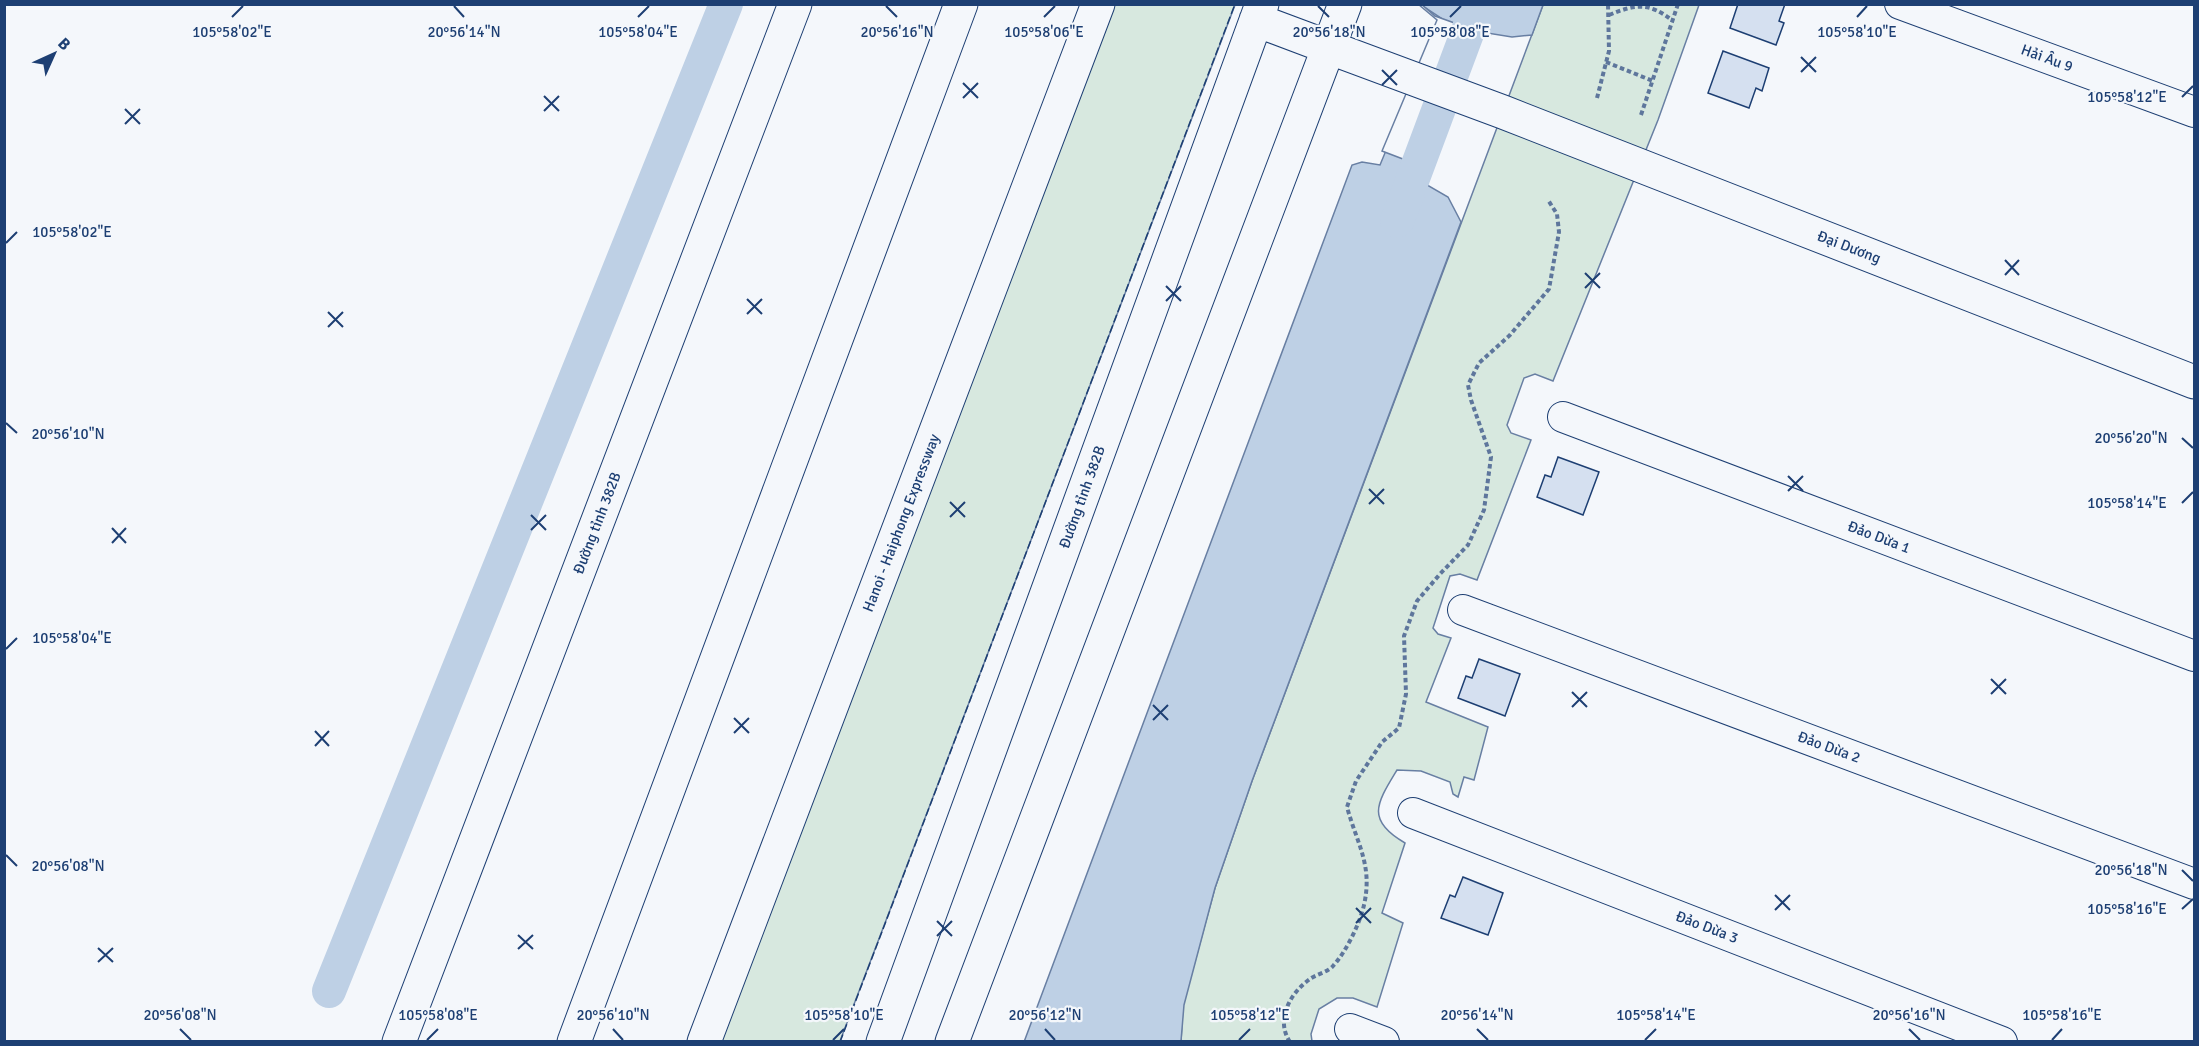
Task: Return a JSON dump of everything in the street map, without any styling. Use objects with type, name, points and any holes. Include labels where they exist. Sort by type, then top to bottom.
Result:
[{"type":"main road","name":"Đường tỉnh 382B","points":[[403,1031],[795,4]]},
{"type":"main road","points":[[574,1041],[962,4]]},
{"type":"main road","name":"Hanoi - Haiphong Expressway","points":[[704,1041],[1098,4]]},
{"type":"main road","points":[[952,1041],[1345,4]]},
{"type":"main road","name":"Đường tỉnh 382B","points":[[883,1041],[1259,12],[1328,47],[1384,69]]},
{"type":"main road","name":"Đại Dương","points":[[1384,69],[1503,112],[2194,382]]},
{"type":"street","name":"Hải Âu 9","points":[[1899,4],[2194,112]]},
{"type":"street","name":"Đảo Dừa 1","points":[[1563,417],[2194,656]]},
{"type":"street","name":"Đảo Dừa 2","points":[[1463,610],[2194,884]]},
{"type":"street","name":"Đảo Dừa 3","points":[[1413,813],[2002,1041]]},
{"type":"street","points":[[1350,1029],[1384,1041]]},
{"type":"path","points":[[1597,98],[1610,51],[1608,4]]},
{"type":"path","points":[[1641,115],[1678,4]]},
{"type":"path","points":[[1609,15],[1627,8],[1643,6],[1659,10],[1673,21]]},
{"type":"path","points":[[1606,62],[1653,81]]},
{"type":"path","points":[[1290,1041],[1283,1025],[1287,1004],[1297,990],[1310,979],[1332,967],[1354,932],[1364,906],[1368,875],[1361,844],[1347,807],[1356,781],[1382,742],[1400,728],[1406,694],[1404,636],[1417,601],[1440,573],[1468,545],[1484,510],[1491,457],[1468,385],[1479,363],[1510,335],[1549,289],[1559,232],[1557,214],[1548,200]]},
{"type":"shaded area","points":[[1107,5],[1235,5],[840,1041],[715,1042]]},
{"type":"shaded area","points":[[1543,5],[1699,5],[1658,120],[1553,381],[1535,374],[1524,378],[1507,425],[1511,433],[1531,440],[1477,580],[1460,574],[1450,576],[1433,628],[1438,634],[1451,638],[1426,702],[1488,727],[1474,780],[1464,777],[1458,797],[1453,794],[1450,782],[1421,771],[1397,770],[1384,792],[1380,802],[1380,818],[1384,827],[1392,835],[1405,843],[1382,913],[1403,923],[1377,1007],[1353,998],[1337,998],[1319,1009],[1311,1034],[1312,1041],[1181,1042],[1183,1005],[1215,888],[1252,781]]},
{"type":"water","points":[[1421,5],[1543,5],[1532,35],[1512,37],[1475,31],[1408,174],[1448,197],[1461,222],[1252,781],[1215,888],[1184,1005],[1181,1041],[1024,1042],[1352,165],[1362,162],[1380,165],[1441,18]]},
{"type":"pier","points":[[1418,4],[1435,16],[1491,36],[1476,34],[1416,164],[1382,151],[1437,20]]},
{"type":"building","points":[[1738,4],[1785,4],[1779,21],[1784,23],[1776,45],[1730,28]]},
{"type":"building","points":[[1723,51],[1769,68],[1762,91],[1756,88],[1749,108],[1708,93]]},
{"type":"building","points":[[1558,457],[1599,472],[1583,515],[1537,497],[1545,475],[1551,477]]},
{"type":"building","points":[[1479,659],[1520,674],[1505,716],[1458,698],[1466,676],[1472,678]]},
{"type":"building","points":[[1463,877],[1503,893],[1488,935],[1441,918],[1450,895],[1455,897]]},
{"type":"waterway","points":[[329,991],[726,4]]},
{"type":"waterway","points":[[1397,221],[1478,4]]},
{"type":"fence","points":[[840,1042],[1235,4]]}]
